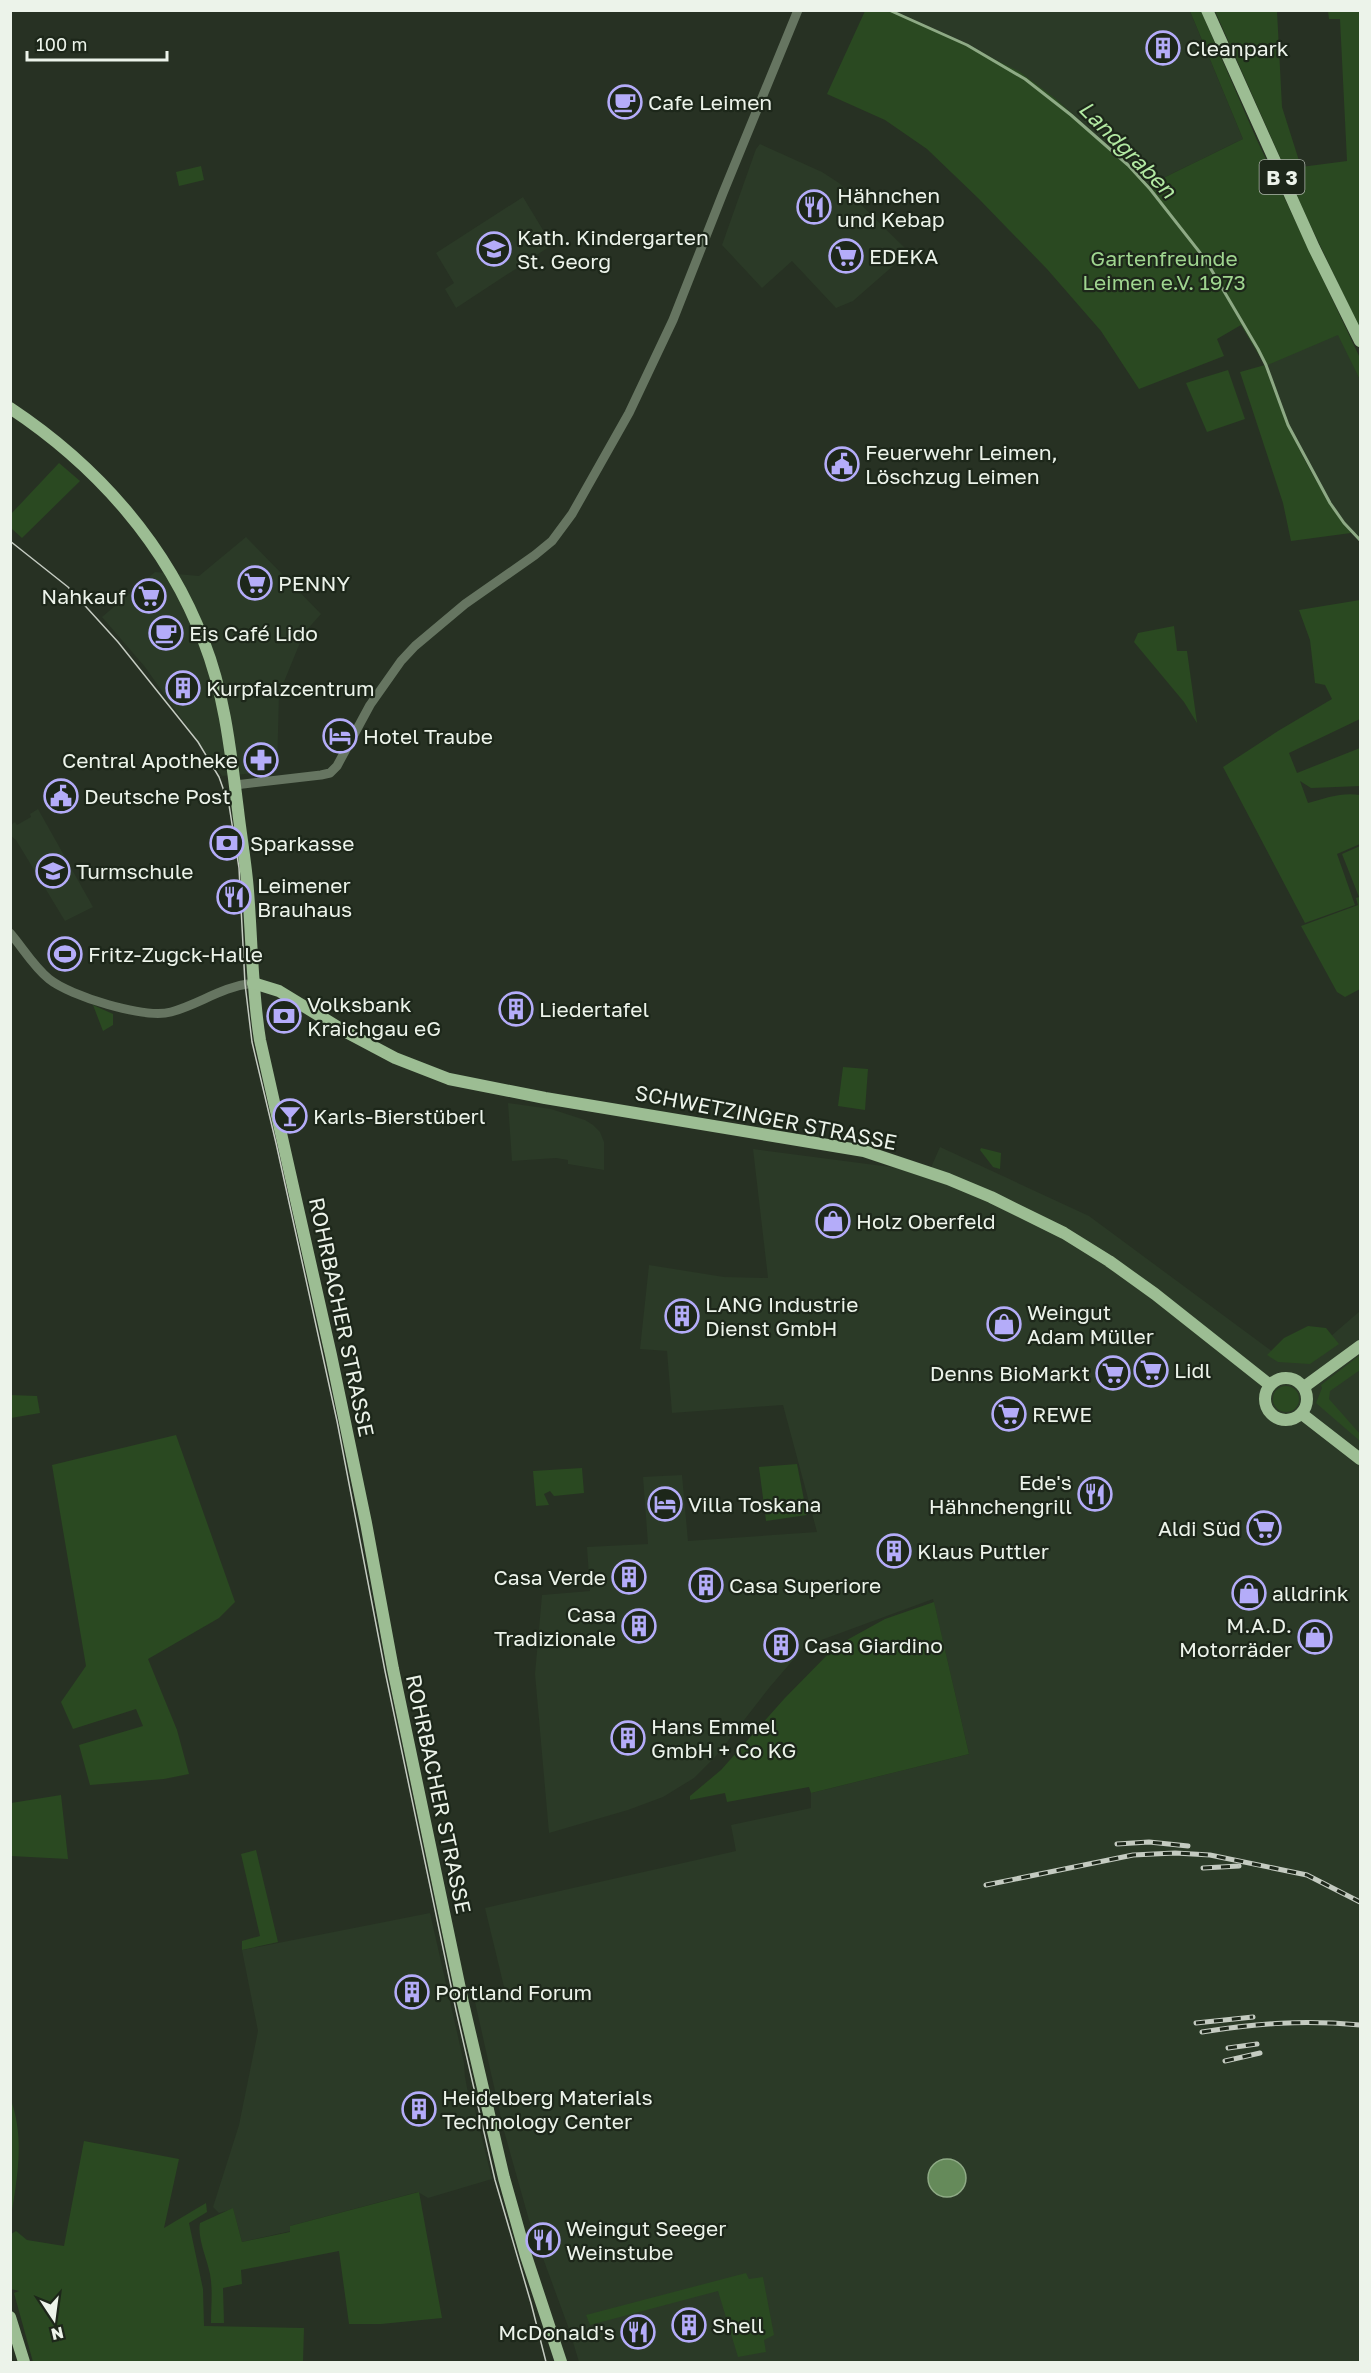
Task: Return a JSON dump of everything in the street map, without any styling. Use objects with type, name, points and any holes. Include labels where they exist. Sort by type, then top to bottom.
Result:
[{"type":"main road","name":"B 3","points":[[1208,10],[1314,248],[1360,341]]},
{"type":"main road","name":"ROHRBACHER STRASSE","points":[[10,408],[69,450],[106,486],[143,530],[184,598],[208,652],[221,701],[235,785],[248,890],[253,983],[262,1052],[331,1355],[393,1669],[463,2003],[504,2178],[526,2256],[561,2362]]},
{"type":"main road","name":"SCHWETZINGER STRASSE","points":[[253,983],[279,991],[394,1058],[449,1079],[545,1098],[864,1151],[948,1179],[991,1197],[1064,1233],[1109,1261],[1155,1294],[1270,1385]]},
{"type":"main road","points":[[1304,1387],[1360,1346]]},
{"type":"main road","points":[[1285,1378],[1294,1379],[1304,1387],[1308,1398],[1302,1414],[1287,1421],[1271,1415],[1264,1400],[1270,1385],[1285,1378]]},
{"type":"main road","points":[[1302,1414],[1360,1459]]},
{"type":"main road","points":[[10,2317],[24,2362]]},
{"type":"street","points":[[235,785],[321,775],[333,771],[370,705],[401,661],[415,646],[465,604],[535,555],[561,530],[604,458],[657,357],[798,10]]},
{"type":"street","points":[[10,933],[34,965],[52,981],[74,992],[133,1012],[150,1014],[168,1012],[191,1005],[222,990],[253,983]]},
{"type":"shaded area","points":[[889,11],[1190,11],[1243,139],[1149,185],[1056,99],[947,36]]},
{"type":"shaded area","points":[[760,144],[822,172],[839,183],[909,252],[853,301],[836,308],[792,261],[762,288],[722,245],[756,149]]},
{"type":"shaded area","name":"Kath. Kindergarten St. Georg","points":[[523,197],[552,245],[456,308],[445,289],[454,283],[436,253]]},
{"type":"shaded area","points":[[1339,334],[1360,380],[1360,541],[1329,504],[1287,426],[1265,365]]},
{"type":"shaded area","points":[[246,537],[321,614],[304,633],[279,694],[277,771],[222,776],[145,667],[102,617],[155,572],[199,576]]},
{"type":"shaded area","name":"Turmschule","points":[[38,809],[93,907],[65,921],[16,840],[11,836],[11,825],[15,822],[17,825],[31,817],[30,814]]},
{"type":"shaded area","points":[[508,1103],[551,1109],[585,1120],[593,1125],[600,1132],[604,1142],[604,1170],[568,1164],[568,1160],[556,1158],[512,1161]]},
{"type":"shaded area","points":[[940,1147],[1089,1216],[1277,1355],[1301,1362],[1360,1311],[1360,2362],[579,2362],[529,2220],[504,2131],[475,2002],[506,1995],[485,1908],[736,1851],[731,1825],[811,1808],[811,1793],[969,1754],[933,1599],[805,1646],[716,1756],[694,1778],[663,1797],[628,1810],[549,1833],[535,1674],[542,1595],[590,1591],[587,1547],[648,1544],[643,1477],[682,1475],[688,1541],[817,1532],[783,1405],[672,1413],[667,1351],[640,1349],[649,1265],[724,1277],[768,1278],[753,1149],[929,1172]]},
{"type":"shaded area","points":[[430,1913],[464,2063],[468,2093],[471,2094],[492,2179],[428,2198],[418,2192],[290,2226],[291,2231],[242,2242],[233,2209],[219,2213],[213,2207],[239,2125],[258,2031],[242,1950]]},
{"type":"shaded area","points":[[947,2159],[960,2165],[966,2178],[960,2191],[947,2197],[934,2191],[928,2178],[934,2165]]},
{"type":"green space","name":"Gartenfreunde Leimen e.V. 1973","points":[[865,11],[889,11],[947,36],[1020,72],[1056,99],[1149,185],[1243,139],[1190,11],[1201,11],[1256,138],[1360,358],[1360,380],[1338,335],[1265,366],[1301,453],[1324,494],[1351,533],[1291,541],[1283,503],[1240,372],[1265,365],[1241,325],[1217,339],[1224,356],[1139,389],[1101,331],[1047,269],[927,149],[885,120],[827,94]]},
{"type":"green space","points":[[1215,11],[1277,11],[1282,107],[1301,167],[1347,161],[1340,19],[1329,19],[1328,11],[1360,11],[1360,329],[1307,218]]},
{"type":"green space","points":[[201,166],[204,180],[179,186],[176,172]]},
{"type":"green space","points":[[1228,370],[1245,419],[1207,432],[1186,383]]},
{"type":"green space","points":[[59,463],[80,481],[22,538],[11,528],[11,514]]},
{"type":"green space","points":[[1360,600],[1360,719],[1289,753],[1297,773],[1360,748],[1360,786],[1311,788],[1300,781],[1308,803],[1340,795],[1360,795],[1360,844],[1337,854],[1355,905],[1305,923],[1223,767],[1332,699],[1325,685],[1315,683],[1310,640],[1299,610]]},
{"type":"green space","points":[[1174,626],[1177,651],[1187,651],[1197,723],[1184,702],[1134,642],[1138,633]]},
{"type":"green space","points":[[1360,846],[1360,989],[1345,997],[1337,992],[1301,926],[1358,905],[1356,898],[1359,897],[1342,854]]},
{"type":"green space","points":[[93,1005],[113,1014],[113,1025],[103,1031]]},
{"type":"green space","points":[[843,1067],[868,1069],[865,1110],[838,1106]]},
{"type":"green space","points":[[981,1148],[1001,1153],[1000,1169],[993,1167],[980,1150]]},
{"type":"green space","points":[[1308,1326],[1326,1328],[1339,1344],[1310,1364],[1278,1362],[1267,1355],[1284,1338]]},
{"type":"green space","points":[[1360,1355],[1360,1370],[1330,1391],[1329,1399],[1360,1434],[1360,1441],[1316,1403],[1321,1385]]},
{"type":"green space","points":[[1286,1386],[1295,1390],[1299,1399],[1295,1408],[1286,1412],[1277,1408],[1273,1399],[1277,1390]]},
{"type":"green space","points":[[10,1395],[37,1396],[40,1413],[11,1418]]},
{"type":"green space","points":[[176,1435],[235,1602],[219,1618],[148,1659],[177,1730],[189,1774],[164,1779],[90,1785],[79,1745],[143,1726],[136,1709],[73,1729],[61,1702],[86,1666],[52,1465]]},
{"type":"green space","points":[[797,1464],[807,1515],[766,1521],[759,1467]]},
{"type":"green space","points":[[582,1468],[584,1493],[554,1496],[550,1491],[544,1494],[549,1505],[536,1506],[533,1471]]},
{"type":"green space","points":[[934,1602],[969,1754],[811,1793],[809,1787],[727,1802],[725,1793],[690,1800],[690,1796],[721,1770],[784,1699],[836,1646],[885,1619]]},
{"type":"green space","points":[[61,1795],[68,1859],[11,1856],[11,1803]]},
{"type":"green space","points":[[256,1850],[278,1942],[242,1950],[242,1941],[260,1936],[241,1854]]},
{"type":"green space","points":[[11,2100],[19,2144],[11,2218]]},
{"type":"green space","points":[[84,2141],[179,2159],[164,2228],[206,2203],[207,2212],[189,2223],[203,2289],[204,2326],[304,2328],[303,2362],[33,2362],[14,2293],[19,2291],[11,2289],[11,2234],[16,2231],[27,2240],[64,2246]]},
{"type":"green space","points":[[419,2192],[442,2318],[381,2324],[349,2324],[339,2251],[241,2270],[242,2284],[223,2288],[224,2323],[211,2323],[211,2280],[201,2241],[200,2223],[233,2208],[242,2242],[290,2232],[290,2226]]},
{"type":"green space","points":[[746,2273],[749,2279],[763,2277],[774,2335],[764,2340],[766,2352],[738,2357],[718,2291],[590,2325],[586,2315]]},
{"type":"waterway","name":"Landgraben","points":[[889,10],[967,45],[1025,79],[1071,115],[1128,165],[1150,189],[1205,259],[1258,349],[1288,425],[1330,503],[1360,540]]},
{"type":"tram line","points":[[10,541],[68,587],[118,642],[198,742],[219,777],[229,805],[239,868],[245,984],[252,1042],[337,1421],[385,1671],[456,2010],[495,2180],[546,2362]]},
{"type":"railway","points":[[1117,1844],[1149,1842],[1188,1846]]},
{"type":"railway","points":[[986,1885],[1133,1855],[1175,1853],[1210,1855],[1307,1875],[1360,1902]]},
{"type":"railway","points":[[1203,1868],[1239,1866]]},
{"type":"railway","points":[[1196,2023],[1253,2017]]},
{"type":"railway","points":[[1202,2032],[1281,2023],[1360,2025]]},
{"type":"railway","points":[[1228,2048],[1257,2044]]},
{"type":"railway","points":[[1225,2061],[1260,2053]]},
{"type":"place","name":"Cleanpark","points":[[1163,48]]},
{"type":"place","name":"Cafe Leimen","points":[[625,102]]},
{"type":"place","name":"Hähnchen und Kebap","points":[[814,207]]},
{"type":"place","name":"Kath. Kindergarten St. Georg","points":[[494,249]]},
{"type":"place","name":"EDEKA","points":[[846,256]]},
{"type":"place","name":"Feuerwehr Leimen, Löschzug Leimen","points":[[842,464]]},
{"type":"place","name":"PENNY","points":[[255,583]]},
{"type":"place","name":"Nahkauf","points":[[149,596]]},
{"type":"place","name":"Eis Café Lido","points":[[166,633]]},
{"type":"place","name":"Kurpfalzcentrum","points":[[183,688]]},
{"type":"place","name":"Hotel Traube","points":[[340,736]]},
{"type":"place","name":"Central Apotheke","points":[[261,760]]},
{"type":"place","name":"Deutsche Post","points":[[61,796]]},
{"type":"place","name":"Sparkasse","points":[[227,843]]},
{"type":"place","name":"Turmschule","points":[[53,871]]},
{"type":"place","name":"Leimener Brauhaus","points":[[234,897]]},
{"type":"place","name":"Fritz-Zugck-Halle","points":[[65,954]]},
{"type":"place","name":"Liedertafel","points":[[516,1009]]},
{"type":"place","name":"Volksbank Kraichgau eG","points":[[284,1016]]},
{"type":"place","name":"Karls-Bierstüberl","points":[[290,1116]]},
{"type":"place","name":"Holz Oberfeld","points":[[833,1221]]},
{"type":"place","name":"LANG Industrie Dienst GmbH","points":[[682,1316]]},
{"type":"place","name":"Weingut Adam Müller","points":[[1004,1324]]},
{"type":"place","name":"Lidl","points":[[1151,1370]]},
{"type":"place","name":"Denns BioMarkt","points":[[1113,1373]]},
{"type":"place","name":"REWE","points":[[1009,1414]]},
{"type":"place","name":"Ede's Hähnchengrill","points":[[1095,1494]]},
{"type":"place","name":"Villa Toskana","points":[[665,1504]]},
{"type":"place","name":"Aldi Süd","points":[[1264,1528]]},
{"type":"place","name":"Klaus Puttler","points":[[894,1551]]},
{"type":"place","name":"Casa Verde","points":[[629,1577]]},
{"type":"place","name":"Casa Superiore","points":[[706,1585]]},
{"type":"place","name":"alldrink","points":[[1249,1593]]},
{"type":"place","name":"Casa Tradizionale","points":[[639,1626]]},
{"type":"place","name":"M.A.D. Motorräder","points":[[1315,1637]]},
{"type":"place","name":"Casa Giardino","points":[[781,1645]]},
{"type":"place","name":"Hans Emmel GmbH + Co KG","points":[[628,1738]]},
{"type":"place","name":"Portland Forum","points":[[412,1992]]},
{"type":"place","name":"Heidelberg Materials Technology Center","points":[[419,2109]]},
{"type":"place","name":"Weingut Seeger Weinstube","points":[[543,2240]]},
{"type":"place","name":"Shell","points":[[689,2325]]},
{"type":"place","name":"McDonald's","points":[[638,2332]]}]
